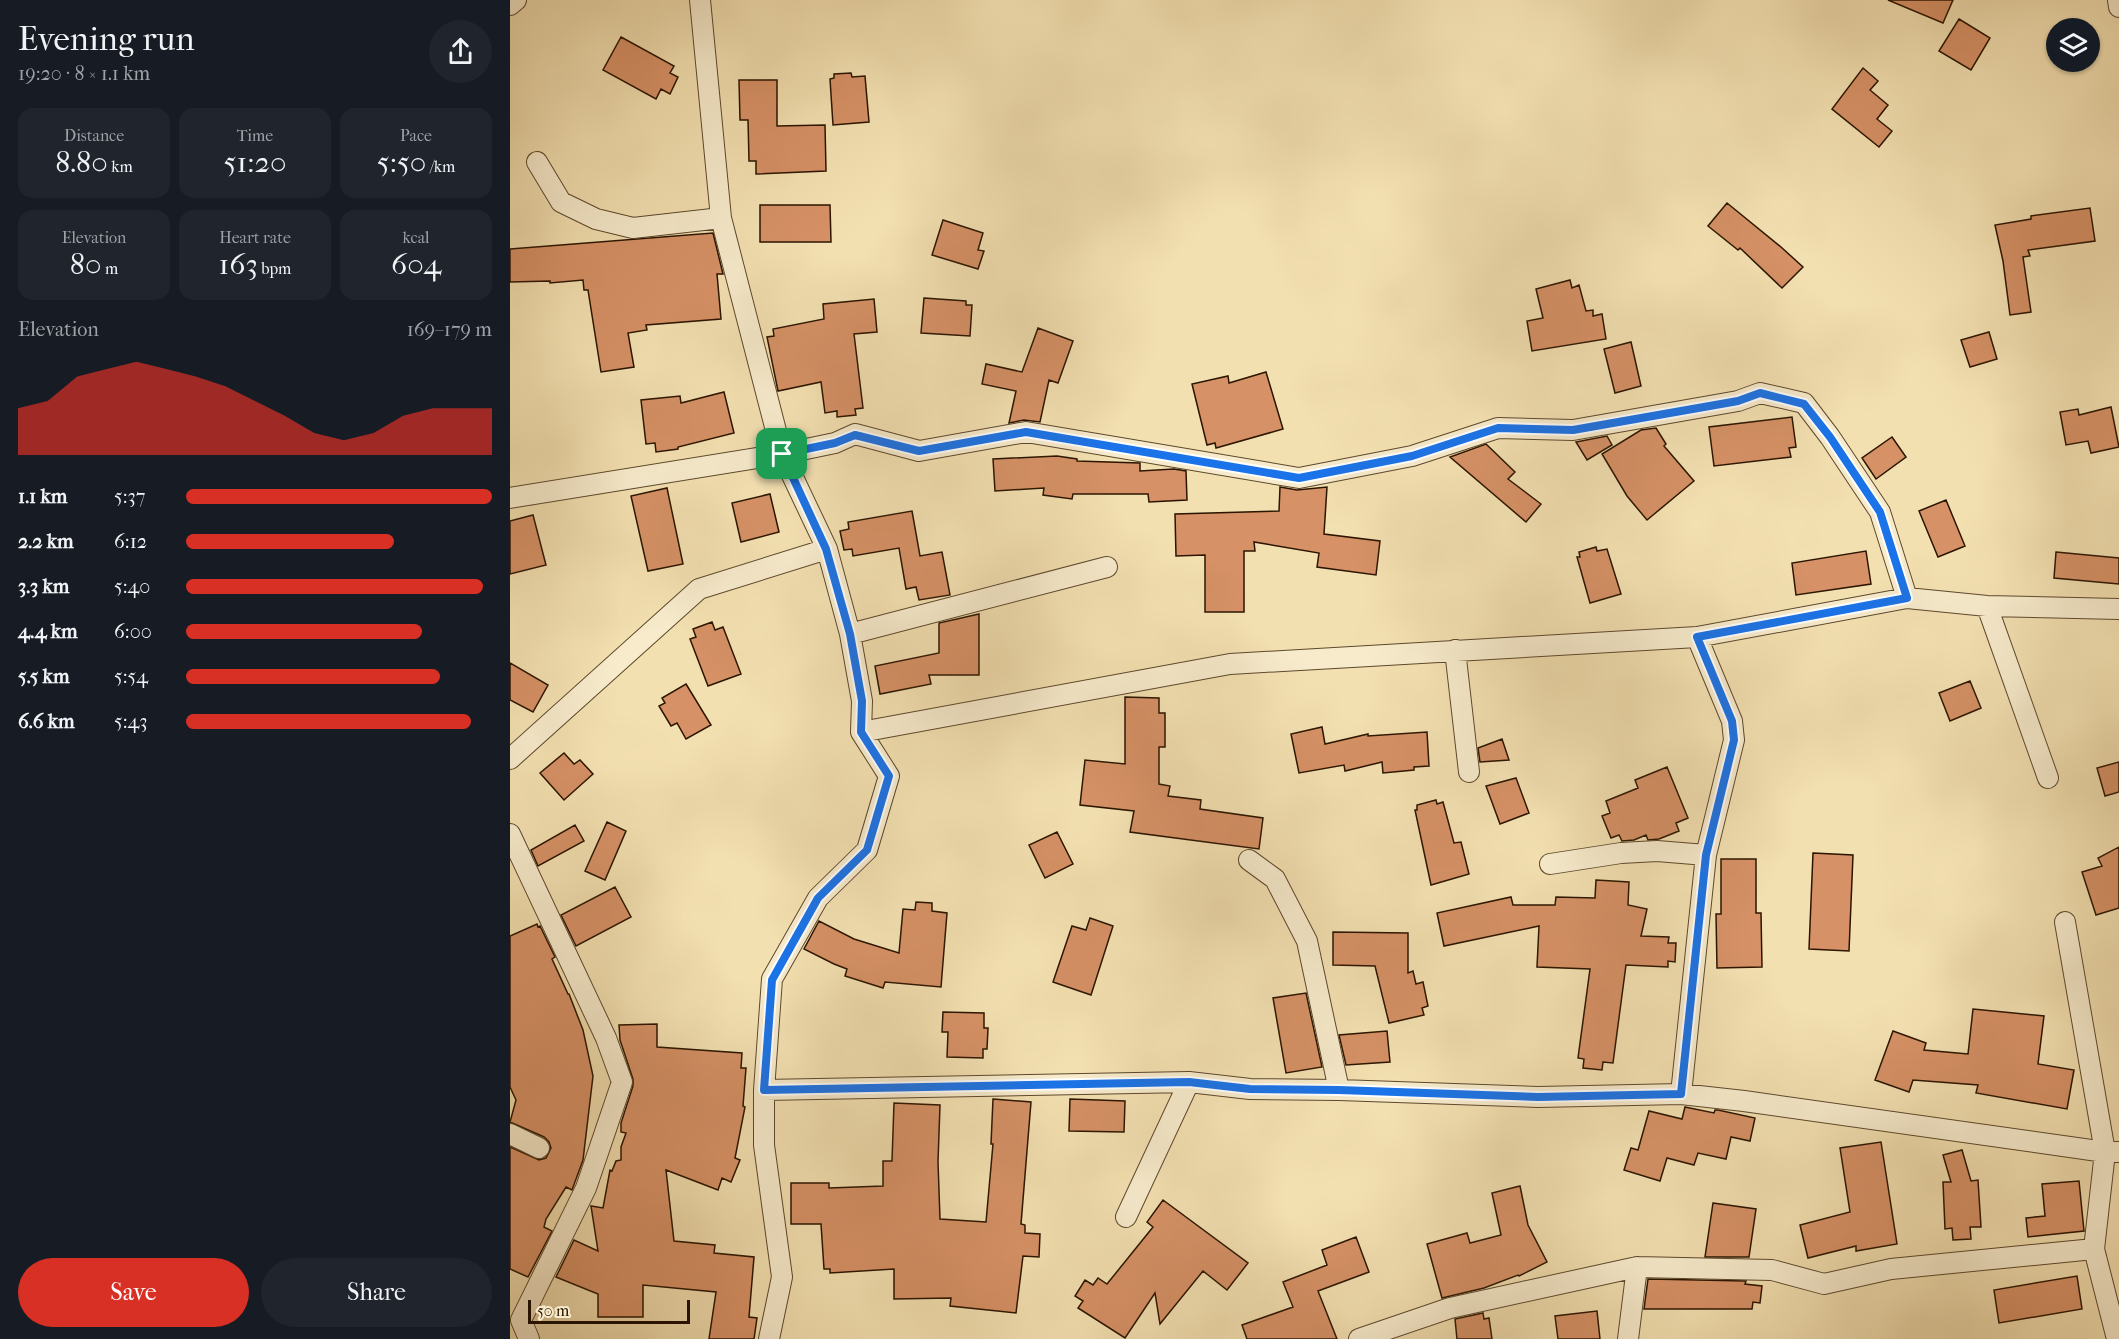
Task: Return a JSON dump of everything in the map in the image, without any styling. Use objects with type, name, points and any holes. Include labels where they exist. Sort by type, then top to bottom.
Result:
[{"type":"street","points":[[510,5],[516,0]]},
{"type":"street","points":[[700,0],[721,218],[782,454],[826,549],[850,634],[862,701],[861,732],[889,776],[867,850],[818,898],[772,980],[764,1090],[764,1145],[782,1277],[769,1339]]},
{"type":"street","points":[[2118,0],[2119,7]]},
{"type":"street","points":[[537,162],[561,202],[596,219],[633,228],[721,218]]},
{"type":"street","points":[[510,498],[782,454],[835,443],[855,435],[919,451],[1026,432],[1299,478],[1412,456],[1498,428],[1573,430],[1738,401],[1760,393],[1804,404],[1830,437],[1880,512],[1907,598]]},
{"type":"street","points":[[510,759],[699,589],[826,549]]},
{"type":"street","points":[[850,634],[1107,567]]},
{"type":"street","points":[[861,732],[1230,664],[1697,637],[1907,598],[1987,606],[2119,609]]},
{"type":"street","points":[[1987,606],[2048,778]]},
{"type":"street","points":[[1681,1094],[1706,855],[1734,740],[1732,721],[1697,637]]},
{"type":"street","points":[[1455,650],[1468,772]]},
{"type":"street","points":[[510,834],[606,1038],[622,1082],[586,1188],[521,1320],[529,1339]]},
{"type":"street","points":[[1550,864],[1622,853],[1657,851],[1706,855]]},
{"type":"street","points":[[1249,860],[1275,879],[1307,941],[1339,1090]]},
{"type":"street","points":[[2065,922],[2112,1152],[2094,1249],[2117,1339]]},
{"type":"street","points":[[764,1090],[1189,1082],[1250,1089],[1538,1097],[1681,1094],[2112,1152]]},
{"type":"street","points":[[1126,1217],[1189,1082]]},
{"type":"street","points":[[510,1134],[538,1148]]},
{"type":"street","points":[[1359,1339],[1450,1308],[1637,1267],[1772,1270],[1824,1284],[1891,1269],[2094,1249]]},
{"type":"street","points":[[1628,1339],[1637,1267]]},
{"type":"building","points":[[1888,0],[1953,0],[1943,23]]},
{"type":"building","points":[[1959,19],[1990,38],[1971,70],[1939,51]]},
{"type":"building","points":[[621,37],[674,66],[670,73],[678,77],[670,94],[661,89],[656,99],[603,70]]},
{"type":"building","points":[[1863,68],[1878,81],[1870,90],[1888,105],[1877,119],[1892,131],[1879,147],[1832,109]]},
{"type":"building","points":[[851,73],[852,77],[865,76],[869,122],[833,125],[830,79],[834,78],[834,74]]},
{"type":"building","points":[[739,80],[777,80],[777,126],[825,125],[826,171],[756,174],[756,161],[749,161],[748,120],[740,120]]},
{"type":"building","points":[[1727,203],[1803,267],[1782,288],[1740,248],[1738,250],[1708,226]]},
{"type":"building","points":[[760,205],[830,205],[831,242],[760,242]]},
{"type":"building","points":[[2090,208],[2095,241],[2028,250],[2030,256],[2023,257],[2031,312],[2010,315],[2003,261],[1995,225],[2031,219],[2031,216]]},
{"type":"building","points":[[943,220],[983,233],[978,250],[984,251],[978,269],[932,255]]},
{"type":"building","points":[[713,233],[723,274],[717,274],[721,319],[646,325],[647,330],[628,333],[634,367],[601,372],[588,290],[584,290],[583,280],[550,283],[550,281],[510,282],[510,249]]},
{"type":"building","points":[[1570,280],[1572,288],[1579,285],[1586,311],[1593,310],[1593,316],[1602,314],[1606,339],[1532,351],[1527,321],[1543,318],[1536,289]]},
{"type":"building","points":[[924,298],[966,301],[966,305],[972,305],[970,336],[921,333]]},
{"type":"building","points":[[874,299],[877,332],[854,334],[863,408],[855,409],[856,415],[837,417],[837,411],[825,413],[821,382],[778,391],[767,337],[774,336],[773,329],[824,319],[823,304]]},
{"type":"building","points":[[1038,328],[1073,341],[1058,383],[1049,380],[1040,422],[1024,420],[1009,423],[1016,391],[982,384],[986,364],[1022,372]]},
{"type":"building","points":[[1989,332],[1997,359],[1970,367],[1961,340]]},
{"type":"building","points":[[1631,342],[1641,386],[1615,393],[1604,349]]},
{"type":"building","points":[[1266,372],[1283,429],[1216,448],[1215,443],[1207,445],[1192,384],[1228,376],[1229,383]]},
{"type":"building","points":[[724,392],[734,433],[678,447],[678,449],[656,452],[655,443],[646,444],[641,400],[680,396],[681,403]]},
{"type":"building","points":[[2111,407],[2119,447],[2091,453],[2088,441],[2066,445],[2060,412],[2078,409],[2079,415]]},
{"type":"building","points":[[1792,417],[1796,447],[1789,448],[1791,457],[1714,466],[1709,427]]},
{"type":"building","points":[[1656,428],[1666,444],[1664,446],[1694,481],[1647,520],[1627,496],[1602,454],[1641,430]]},
{"type":"building","points":[[1607,436],[1612,445],[1587,460],[1576,442]]},
{"type":"building","points":[[1892,437],[1906,457],[1876,479],[1862,458]]},
{"type":"building","points":[[1486,444],[1515,472],[1508,479],[1541,504],[1526,522],[1450,457]]},
{"type":"building","points":[[1057,456],[1077,459],[1077,461],[1140,463],[1140,471],[1174,469],[1186,471],[1187,500],[1149,502],[1148,494],[1073,494],[1072,499],[1043,495],[1044,488],[995,491],[993,459]]},
{"type":"building","points":[[1280,487],[1297,490],[1327,487],[1324,534],[1380,541],[1376,575],[1317,567],[1319,553],[1254,542],[1255,551],[1244,551],[1244,612],[1205,612],[1205,555],[1176,556],[1175,514],[1279,511]]},
{"type":"building","points":[[667,488],[683,564],[648,571],[631,496]]},
{"type":"building","points":[[770,494],[779,532],[741,542],[732,503]]},
{"type":"building","points":[[1946,500],[1965,546],[1938,557],[1919,511]]},
{"type":"building","points":[[912,511],[920,556],[942,552],[950,595],[919,600],[916,587],[906,589],[899,548],[853,556],[852,549],[844,550],[840,531],[849,529],[848,522]]},
{"type":"building","points":[[533,515],[546,565],[510,574],[510,521]]},
{"type":"building","points":[[1596,547],[1597,551],[1607,549],[1621,594],[1590,603],[1577,557],[1580,557],[1579,552]]},
{"type":"building","points":[[1866,551],[1871,584],[1796,595],[1792,563]]},
{"type":"building","points":[[2056,552],[2119,558],[2119,584],[2054,578]]},
{"type":"building","points":[[979,614],[979,675],[929,675],[931,684],[880,694],[875,666],[939,653],[939,623]]},
{"type":"building","points":[[712,622],[715,630],[723,627],[741,674],[708,686],[690,639],[696,637],[693,629]]},
{"type":"building","points":[[510,663],[548,685],[533,712],[510,700]]},
{"type":"building","points":[[1970,681],[1981,708],[1950,721],[1939,693]]},
{"type":"building","points":[[686,684],[711,725],[686,739],[677,723],[671,726],[659,706],[665,703],[662,698]]},
{"type":"building","points":[[1125,697],[1159,698],[1159,713],[1165,713],[1165,747],[1159,747],[1159,784],[1170,786],[1168,796],[1201,800],[1200,809],[1263,818],[1259,849],[1130,832],[1134,811],[1080,805],[1085,760],[1125,764]]},
{"type":"building","points":[[1322,727],[1325,744],[1368,734],[1368,736],[1427,732],[1429,766],[1383,773],[1382,762],[1345,771],[1344,765],[1299,773],[1291,734]]},
{"type":"building","points":[[1502,739],[1509,760],[1480,762],[1478,748]]},
{"type":"building","points":[[564,753],[574,764],[580,760],[593,774],[564,800],[540,773]]},
{"type":"building","points":[[2119,762],[2119,792],[2105,796],[2097,768]]},
{"type":"building","points":[[1667,767],[1688,818],[1676,823],[1679,831],[1659,839],[1648,840],[1646,835],[1634,840],[1622,841],[1619,835],[1611,838],[1602,816],[1610,813],[1606,801],[1638,788],[1635,780]]},
{"type":"building","points":[[1516,778],[1529,813],[1500,824],[1486,786]]},
{"type":"building","points":[[1436,800],[1437,804],[1443,802],[1454,843],[1461,842],[1469,874],[1431,885],[1415,810],[1417,810],[1417,805]]},
{"type":"building","points":[[607,822],[626,831],[605,880],[585,871]]},
{"type":"building","points":[[575,825],[584,841],[538,866],[531,850]]},
{"type":"building","points":[[1057,832],[1073,864],[1045,878],[1029,845]]},
{"type":"building","points":[[2119,847],[2119,908],[2096,915],[2082,872],[2102,866],[2098,858]]},
{"type":"building","points":[[1813,853],[1853,855],[1849,951],[1809,949]]},
{"type":"building","points":[[1721,859],[1756,859],[1756,913],[1761,913],[1762,967],[1717,968],[1716,914],[1721,914]]},
{"type":"building","points":[[1596,880],[1629,882],[1628,905],[1647,909],[1641,936],[1669,937],[1668,943],[1676,943],[1675,962],[1668,961],[1668,967],[1626,965],[1613,1063],[1603,1062],[1602,1070],[1583,1068],[1584,1059],[1578,1058],[1590,969],[1537,967],[1539,926],[1444,946],[1437,913],[1511,897],[1513,905],[1555,905],[1556,897],[1595,898]]},
{"type":"building","points":[[615,887],[631,917],[576,946],[561,915]]},
{"type":"building","points":[[916,902],[932,903],[932,911],[947,913],[941,987],[885,982],[883,988],[845,976],[847,969],[804,949],[819,921],[854,939],[899,953],[903,909],[915,910]]},
{"type":"building","points":[[1090,918],[1113,926],[1091,995],[1053,982],[1072,926],[1086,930]]},
{"type":"building","points":[[537,924],[555,957],[552,959],[583,1030],[593,1076],[583,1160],[572,1190],[566,1187],[546,1219],[544,1227],[552,1231],[528,1277],[510,1269],[510,1147],[539,1160],[546,1158],[551,1148],[544,1137],[510,1122],[516,1100],[510,1087],[510,936]]},
{"type":"building","points":[[1333,932],[1408,933],[1408,973],[1413,971],[1416,984],[1423,982],[1428,1006],[1422,1008],[1424,1015],[1389,1023],[1375,966],[1333,965]]},
{"type":"building","points":[[1306,993],[1322,1067],[1286,1073],[1273,998]]},
{"type":"building","points":[[1973,1009],[2044,1016],[2038,1064],[2074,1070],[2067,1109],[1976,1093],[1978,1085],[1913,1080],[1909,1092],[1875,1080],[1893,1031],[1926,1043],[1924,1050],[1968,1054]]},
{"type":"building","points":[[943,1012],[984,1013],[984,1028],[988,1028],[987,1049],[983,1049],[983,1058],[947,1057],[948,1032],[942,1032]]},
{"type":"building","points":[[657,1024],[657,1047],[742,1053],[741,1068],[746,1068],[743,1106],[745,1107],[735,1158],[740,1160],[731,1182],[722,1178],[718,1190],[666,1170],[674,1241],[715,1245],[714,1253],[754,1257],[749,1317],[757,1318],[754,1339],[709,1339],[716,1292],[643,1285],[643,1317],[598,1317],[598,1294],[556,1277],[574,1240],[598,1251],[591,1206],[603,1208],[610,1170],[612,1171],[616,1161],[621,1160],[621,1147],[626,1133],[621,1132],[621,1123],[633,1086],[633,1079],[620,1040],[619,1025]]},
{"type":"building","points":[[1387,1031],[1390,1062],[1346,1065],[1339,1035]]},
{"type":"building","points":[[993,1099],[1031,1102],[1021,1224],[1025,1225],[1025,1233],[1040,1234],[1039,1257],[1023,1256],[1016,1313],[950,1306],[951,1298],[894,1299],[894,1269],[830,1273],[830,1269],[824,1269],[821,1224],[791,1224],[791,1183],[829,1183],[829,1188],[883,1186],[883,1161],[892,1161],[894,1103],[940,1105],[938,1162],[940,1219],[986,1222],[993,1144],[991,1144]]},
{"type":"building","points":[[1070,1099],[1125,1101],[1124,1132],[1069,1131]]},
{"type":"building","points":[[1685,1107],[1714,1113],[1718,1110],[1755,1118],[1750,1141],[1731,1137],[1726,1159],[1698,1153],[1694,1165],[1667,1158],[1660,1181],[1624,1170],[1631,1148],[1638,1150],[1649,1111],[1682,1119]]},
{"type":"building","points":[[1881,1142],[1897,1244],[1856,1251],[1856,1246],[1808,1258],[1800,1225],[1850,1212],[1840,1148]]},
{"type":"building","points":[[1962,1150],[1971,1181],[1978,1180],[1981,1227],[1970,1227],[1971,1239],[1953,1240],[1952,1228],[1945,1229],[1943,1182],[1951,1182],[1943,1155]]},
{"type":"building","points":[[2079,1181],[2084,1231],[2028,1237],[2026,1218],[2045,1216],[2042,1184]]},
{"type":"building","points":[[1520,1186],[1528,1225],[1547,1262],[1519,1276],[1484,1288],[1442,1298],[1427,1244],[1467,1233],[1470,1243],[1501,1235],[1492,1193]]},
{"type":"building","points":[[1163,1200],[1248,1263],[1227,1290],[1203,1271],[1160,1324],[1155,1293],[1125,1338],[1078,1308],[1083,1301],[1075,1296],[1085,1280],[1093,1285],[1098,1278],[1107,1284],[1153,1227],[1147,1222]]},
{"type":"building","points":[[1713,1203],[1756,1209],[1749,1257],[1705,1257]]},
{"type":"building","points":[[1356,1237],[1369,1272],[1318,1291],[1337,1339],[1247,1339],[1242,1325],[1293,1307],[1283,1282],[1327,1265],[1322,1250]]},
{"type":"building","points":[[2077,1276],[2082,1309],[1999,1323],[1994,1290]]},
{"type":"building","points":[[1648,1279],[1746,1281],[1745,1284],[1762,1286],[1760,1303],[1753,1302],[1752,1309],[1644,1309]]},
{"type":"building","points":[[1597,1311],[1600,1339],[1558,1339],[1555,1316]]},
{"type":"building","points":[[1483,1313],[1484,1319],[1489,1318],[1492,1339],[1457,1339],[1455,1319]]},
{"type":"route","points":[[1760,393],[1804,404],[1830,437],[1880,512],[1907,598],[1697,637],[1732,721],[1734,740],[1706,855],[1681,1094],[1538,1097],[1250,1089],[1189,1082],[764,1090],[772,980],[818,898],[867,850],[889,776],[861,732],[862,701],[850,634],[826,549],[782,454],[835,443],[855,435],[919,451],[1026,432],[1299,478],[1412,456],[1498,428],[1573,430],[1738,401],[1760,393]]}]
